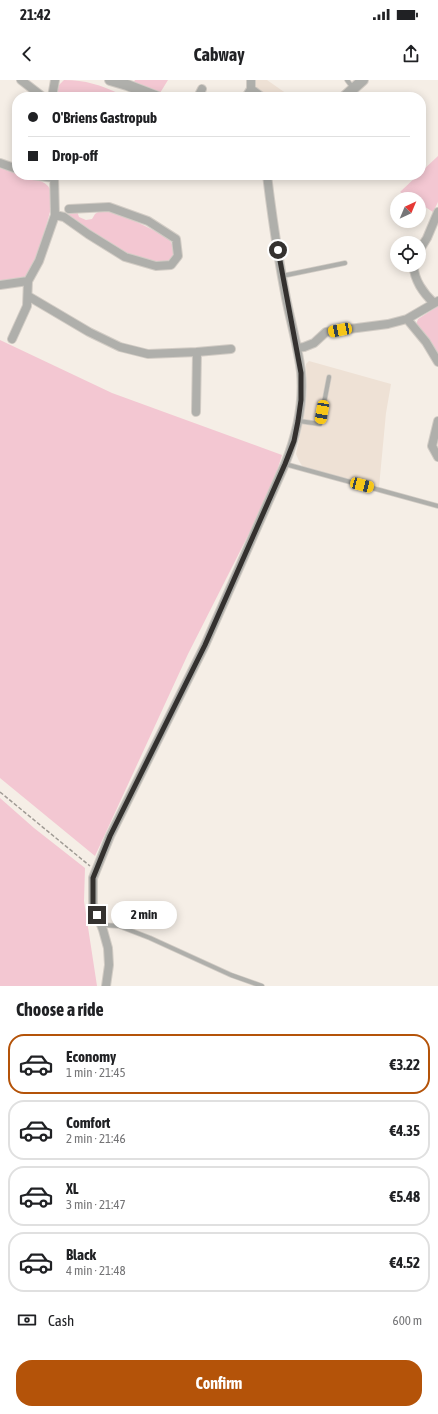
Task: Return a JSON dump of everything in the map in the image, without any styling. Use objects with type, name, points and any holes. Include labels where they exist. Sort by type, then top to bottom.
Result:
[{"type":"street","points":[[21,80],[37,92]]},
{"type":"street","points":[[53,92],[55,80]]},
{"type":"street","points":[[110,80],[128,83],[147,92]]},
{"type":"street","points":[[249,92],[251,89],[251,80]]},
{"type":"street","points":[[350,92],[363,80]]},
{"type":"street","points":[[251,89],[255,92]]},
{"type":"street","points":[[0,163],[12,167]]},
{"type":"street","points":[[12,339],[27,306],[28,281],[39,261],[55,215],[54,180]]},
{"type":"street","points":[[106,986],[109,965],[108,948],[93,904],[93,878],[110,836],[205,645],[294,441],[301,400],[301,373],[273,224],[268,180]]},
{"type":"street","points":[[55,215],[64,217],[125,257],[156,266],[170,265],[178,256],[176,239],[148,221],[110,207],[69,209]]},
{"type":"street","points":[[426,240],[438,212]]},
{"type":"street","points":[[415,272],[417,280],[428,298],[436,302]]},
{"type":"street","points":[[0,285],[28,281]]},
{"type":"street","points":[[28,296],[89,332],[120,347],[148,354],[231,349]]},
{"type":"street","points":[[297,348],[304,347],[314,342],[326,332],[388,324],[407,319],[436,302]]},
{"type":"street","points":[[407,319],[426,342],[438,362]]},
{"type":"street","points":[[196,412],[197,352]]},
{"type":"street","points":[[438,421],[432,446],[438,457]]},
{"type":"lane","points":[[346,80],[354,88]]},
{"type":"lane","points":[[282,276],[345,263]]},
{"type":"lane","points":[[298,421],[320,424],[329,377]]},
{"type":"lane","points":[[285,464],[438,506]]},
{"type":"lane","points":[[101,925],[119,926],[150,938],[231,975],[262,986]]},
{"type":"path","points":[[0,792],[96,870]]},
{"type":"shaded area","points":[[64,80],[79,81],[115,92],[57,92],[59,85]]},
{"type":"shaded area","points":[[135,80],[168,80],[161,92],[134,82]]},
{"type":"shaded area","points":[[254,80],[267,80],[284,92],[244,92],[250,82]]},
{"type":"shaded area","points":[[438,156],[438,202],[433,212],[426,208],[426,192],[400,192],[413,180],[426,180],[426,167]]},
{"type":"shaded area","points":[[0,168],[12,172],[12,180],[38,180],[46,184],[50,191],[52,202],[40,245],[28,274],[24,278],[15,281],[0,280]]},
{"type":"shaded area","points":[[77,211],[79,217],[86,220],[92,219],[98,212],[116,212],[125,216],[169,238],[174,249],[173,257],[169,261],[160,263],[128,254],[116,248],[94,233],[69,215],[68,212]]},
{"type":"shaded area","points":[[438,306],[438,356],[416,325],[418,319]]},
{"type":"shaded area","points":[[0,340],[112,393],[282,455],[271,490],[188,654],[95,856],[0,778]]},
{"type":"shaded area","points":[[309,361],[391,384],[386,413],[379,487],[303,467],[299,461],[296,454],[304,416],[307,392],[306,364]]},
{"type":"shaded area","points":[[0,798],[34,828],[85,868],[84,901],[97,986],[0,986]]},
{"type":"route","points":[[97,915],[93,904],[93,878],[110,836],[205,645],[294,441],[301,400],[301,373],[278,250]]}]
